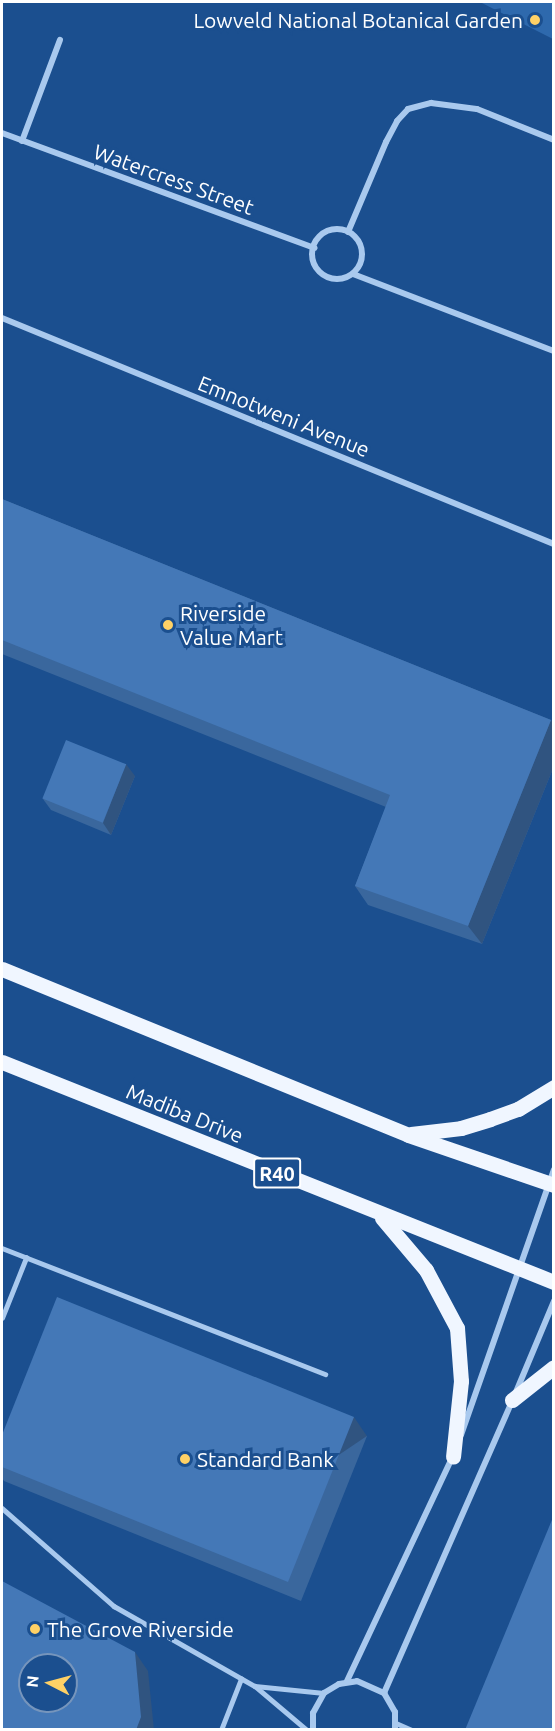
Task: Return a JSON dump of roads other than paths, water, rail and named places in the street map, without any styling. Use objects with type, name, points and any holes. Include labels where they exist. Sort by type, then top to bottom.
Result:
[{"type":"main road","points":[[2,969],[408,1135],[552,1179]]},
{"type":"main road","name":"Madiba Drive","points":[[2,1062],[554,1282]]},
{"type":"main road","points":[[408,1135],[461,1128],[490,1119],[518,1109],[554,1087]]},
{"type":"main road","points":[[376,1212],[410,1246],[456,1328],[461,1381],[453,1457]]},
{"type":"main road","points":[[512,1400],[554,1367]]},
{"type":"street","points":[[22,141],[60,40]]},
{"type":"street","points":[[348,232],[386,142],[397,121],[408,109],[431,103],[477,109],[554,140]]},
{"type":"street","name":"Watercress Street","points":[[2,133],[314,248]]},
{"type":"street","points":[[353,274],[362,252],[360,243],[348,232],[339,230],[323,234],[314,248],[314,263],[324,275],[339,279],[353,274],[554,351]]},
{"type":"street","name":"Emnotweni Avenue","points":[[2,318],[554,544]]},
{"type":"street","points":[[347,1681],[453,1457],[518,1269],[552,1179]]},
{"type":"street","points":[[384,1693],[554,1301]]},
{"type":"street","points":[[313,1730],[314,1713],[324,1693],[347,1681],[367,1683],[384,1693],[396,1726]]},
{"type":"lane","points":[[2,1248],[325,1374]]},
{"type":"lane","points":[[2,1318],[26,1258]]},
{"type":"lane","points":[[2,1508],[114,1606],[255,1686],[307,1730]]},
{"type":"lane","points":[[221,1730],[241,1679]]},
{"type":"lane","points":[[255,1686],[324,1693]]},
{"type":"lane","points":[[396,1726],[412,1730]]},
{"type":"place","name":"Lowveld National Botanical Garden","points":[[535,20]]},
{"type":"place","name":"Riverside Value Mart","points":[[168,625]]},
{"type":"place","name":"Standard Bank","points":[[185,1459]]},
{"type":"place","name":"The Grove Riverside","points":[[35,1629]]}]
